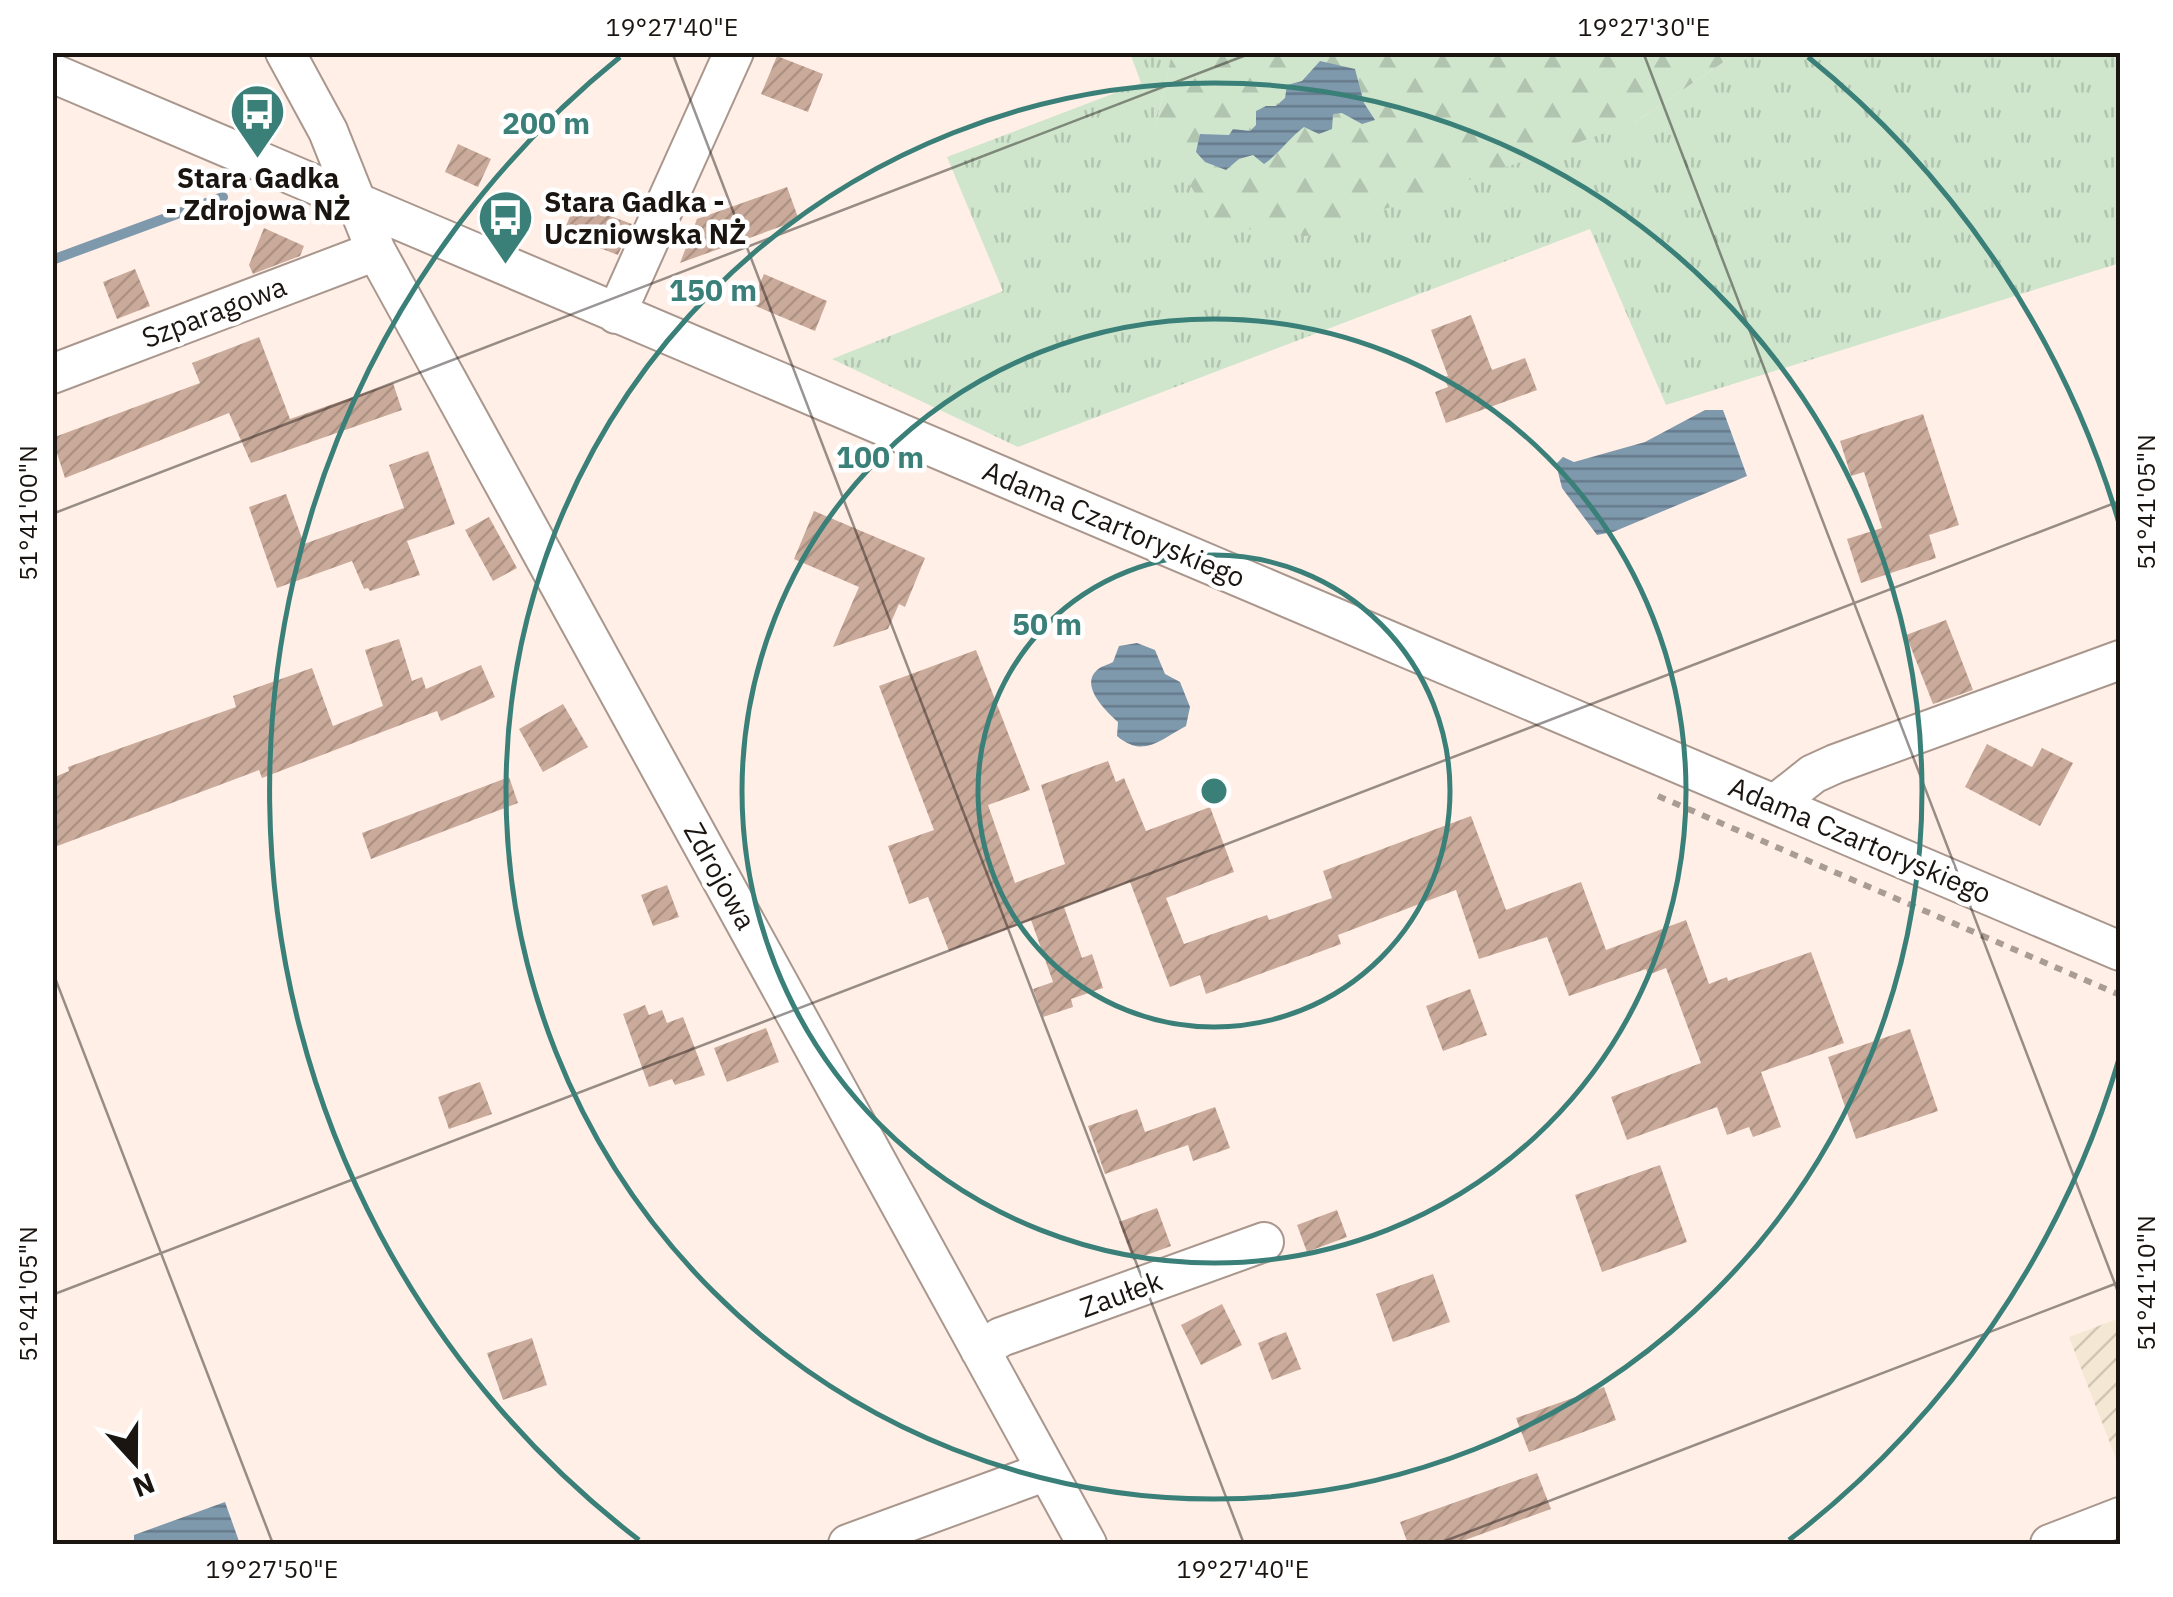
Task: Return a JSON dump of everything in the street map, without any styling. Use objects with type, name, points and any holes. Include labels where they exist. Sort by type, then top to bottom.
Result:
[{"type":"street","name":"Zdrojowa","points":[[286,52],[328,131],[376,251],[1088,1544]]},
{"type":"street","points":[[616,314],[734,52]]},
{"type":"street","name":"Adama Czartoryskiego","points":[[52,73],[2120,951]]},
{"type":"street","name":"Szparagowa","points":[[52,374],[376,251]]},
{"type":"street","points":[[1776,804],[1813,774],[1835,764],[2120,660]]},
{"type":"street","name":"Zaułek","points":[[980,1350],[1001,1337],[1264,1242]]},
{"type":"street","points":[[848,1544],[1047,1470]]},
{"type":"street","points":[[2050,1544],[2120,1517]]},
{"type":"shaded area","points":[[2120,1318],[2120,1469],[2069,1337]]},
{"type":"green space","points":[[1130,53],[1172,53],[1155,129],[1634,123],[1737,53],[2120,53],[2120,263],[1666,405],[1590,229],[1018,447],[832,359],[1003,291],[947,157],[1141,83]]},
{"type":"green space","points":[[1172,53],[1737,53],[1634,123],[1306,236],[1215,225],[1155,129]]},
{"type":"water","points":[[1320,61],[1355,69],[1364,103],[1375,120],[1362,124],[1342,113],[1333,114],[1332,129],[1319,134],[1304,127],[1264,164],[1253,155],[1239,159],[1226,170],[1205,162],[1196,152],[1200,134],[1229,135],[1233,129],[1250,131],[1256,125],[1256,111],[1276,106],[1285,98],[1287,85],[1302,81]]},
{"type":"water","points":[[1705,410],[1723,410],[1747,476],[1613,532],[1597,535],[1562,488],[1556,464],[1563,457],[1574,462],[1645,442]]},
{"type":"water","points":[[1137,643],[1155,650],[1165,674],[1180,682],[1190,707],[1186,726],[1144,746],[1127,743],[1117,736],[1118,722],[1097,698],[1091,683],[1097,670],[1113,662],[1119,646]]},
{"type":"water","points":[[225,1502],[240,1544],[134,1544],[134,1535]]},
{"type":"building","points":[[777,56],[823,74],[808,112],[761,94]]},
{"type":"building","points":[[458,144],[491,159],[478,187],[445,172]]},
{"type":"building","points":[[787,187],[799,220],[680,263],[697,219]]},
{"type":"building","points":[[575,203],[632,224],[618,255],[563,234]]},
{"type":"building","points":[[264,228],[304,246],[300,256],[253,274],[249,265]]},
{"type":"building","points":[[135,269],[150,306],[117,319],[103,282]]},
{"type":"building","points":[[764,274],[827,301],[815,331],[751,304]]},
{"type":"building","points":[[1471,315],[1492,370],[1525,358],[1537,390],[1446,423],[1435,392],[1448,387],[1444,377],[1448,376],[1431,330]]},
{"type":"building","points":[[259,337],[290,419],[393,383],[402,410],[251,463],[229,413],[65,478],[52,438],[200,383],[192,363]]},
{"type":"building","points":[[1923,414],[1959,525],[1929,535],[1936,558],[1861,583],[1847,539],[1882,528],[1864,472],[1851,476],[1840,441]]},
{"type":"building","points":[[428,451],[455,524],[407,541],[420,575],[370,591],[364,589],[352,561],[277,588],[249,507],[286,494],[304,544],[404,508],[389,465]]},
{"type":"building","points":[[814,511],[925,558],[905,607],[899,604],[888,629],[833,647],[859,587],[794,559]]},
{"type":"building","points":[[489,517],[517,568],[493,581],[465,530]]},
{"type":"building","points":[[1946,620],[1973,690],[1933,704],[1906,635]]},
{"type":"building","points":[[399,639],[412,681],[422,677],[426,689],[481,665],[495,697],[441,721],[437,711],[262,778],[259,770],[52,848],[52,773],[57,776],[69,771],[68,767],[236,707],[233,696],[312,668],[333,726],[383,706],[365,650]]},
{"type":"building","points":[[976,650],[1030,790],[988,805],[1015,883],[1065,864],[1041,785],[1108,761],[1116,782],[1124,778],[1146,831],[1210,807],[1234,872],[1166,898],[1184,944],[1267,915],[1269,920],[1332,898],[1323,871],[1471,816],[1506,910],[1581,882],[1606,950],[1686,920],[1709,984],[1811,952],[1844,1043],[1761,1072],[1781,1127],[1753,1137],[1749,1127],[1727,1135],[1717,1107],[1627,1140],[1611,1097],[1701,1063],[1666,968],[1648,975],[1646,969],[1569,996],[1547,937],[1479,959],[1456,890],[1338,935],[1341,944],[1206,994],[1200,975],[1170,987],[1130,882],[1064,907],[1082,958],[1092,954],[1103,988],[1071,999],[1073,1007],[1043,1017],[1033,989],[1053,982],[1031,920],[949,951],[928,897],[909,904],[888,846],[934,830],[879,686]]},
{"type":"building","points":[[563,704],[588,747],[543,772],[519,729]]},
{"type":"building","points":[[1987,744],[2032,767],[2042,748],[2073,763],[2040,826],[1965,787]]},
{"type":"building","points":[[509,777],[518,803],[371,859],[362,833]]},
{"type":"building","points":[[667,885],[679,917],[653,926],[641,895]]},
{"type":"building","points":[[1470,989],[1487,1035],[1443,1051],[1426,1006]]},
{"type":"building","points":[[645,1005],[649,1015],[662,1010],[667,1023],[683,1017],[705,1075],[675,1085],[672,1079],[649,1087],[623,1014]]},
{"type":"building","points":[[766,1028],[779,1062],[727,1082],[714,1048]]},
{"type":"building","points":[[1910,1029],[1938,1111],[1856,1139],[1828,1057]]},
{"type":"building","points":[[480,1082],[492,1114],[449,1129],[438,1097]]},
{"type":"building","points":[[1215,1107],[1230,1148],[1193,1161],[1188,1145],[1105,1174],[1088,1126],[1137,1109],[1145,1132]]},
{"type":"building","points":[[1660,1165],[1687,1242],[1602,1272],[1575,1195]]},
{"type":"building","points":[[1157,1208],[1171,1246],[1133,1260],[1119,1222]]},
{"type":"building","points":[[1337,1210],[1347,1237],[1307,1252],[1297,1225]]},
{"type":"building","points":[[1433,1274],[1450,1322],[1393,1342],[1376,1294]]},
{"type":"building","points":[[1222,1304],[1242,1345],[1201,1365],[1181,1325]]},
{"type":"building","points":[[1286,1332],[1301,1369],[1272,1380],[1258,1343]]},
{"type":"building","points":[[532,1338],[547,1385],[503,1400],[487,1353]]},
{"type":"building","points":[[1604,1387],[1616,1420],[1529,1452],[1516,1418]]},
{"type":"building","points":[[1537,1473],[1551,1509],[1454,1544],[1408,1544],[1400,1522]]},
{"type":"waterway","points":[[52,260],[223,197]]},
{"type":"place","name":"Stara Gadka - Zdrojowa NŻ","points":[[258,161]]},
{"type":"place","name":"Stara Gadka - Uczniowska NŻ","points":[[505,267]]}]
